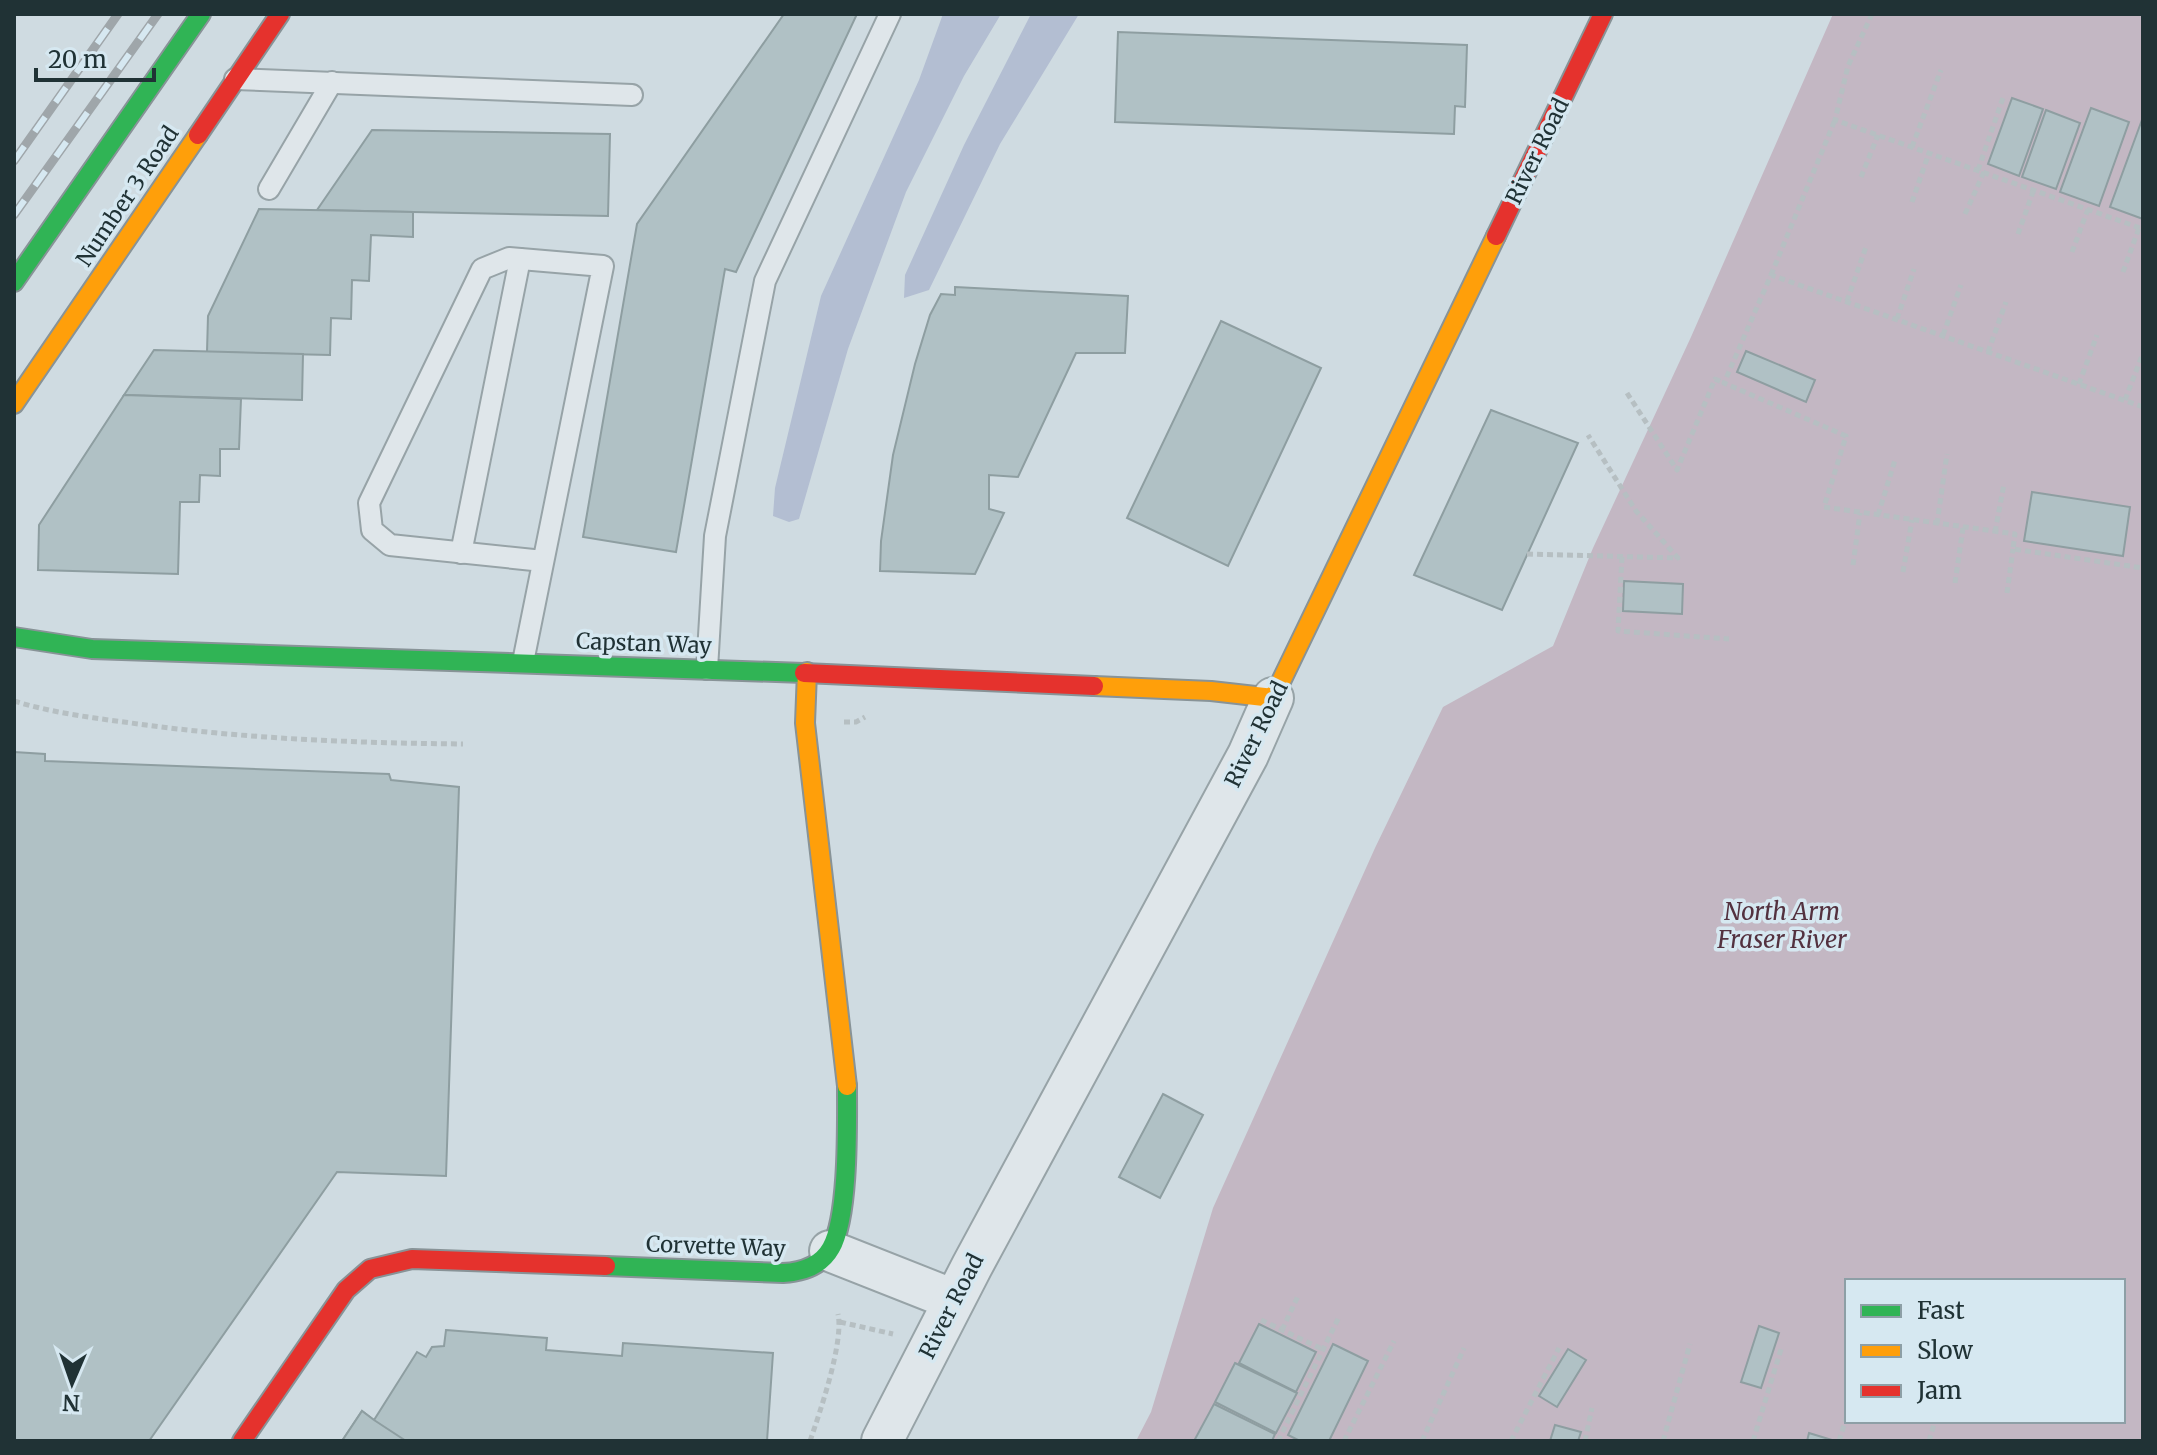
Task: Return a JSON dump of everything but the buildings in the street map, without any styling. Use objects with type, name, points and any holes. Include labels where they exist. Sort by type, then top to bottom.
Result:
[{"type":"street","name":"Number 3 Road","points":[[14,282],[201,14]]},
{"type":"street","name":"Number 3 Road","points":[[14,404],[280,14]]},
{"type":"street","name":"River Road","points":[[882,1441],[954,1300],[1248,755],[1603,14]]},
{"type":"street","name":"Capstan Way","points":[[14,637],[92,649],[807,672],[1211,691],[1273,698]]},
{"type":"street","points":[[807,672],[805,723],[847,1088],[843,1205],[830,1251],[954,1300]]},
{"type":"street","name":"Corvette Way","points":[[242,1441],[346,1290],[358,1278],[383,1264],[412,1259],[783,1273],[813,1266],[830,1251]]},
{"type":"lane","points":[[707,669],[715,536],[765,281],[890,14]]},
{"type":"lane","points":[[235,79],[632,95]]},
{"type":"lane","points":[[269,189],[332,82]]},
{"type":"lane","points":[[523,662],[603,266],[509,258],[482,269],[369,503],[372,530],[390,545],[543,561]]},
{"type":"lane","points":[[461,553],[520,259]]},
{"type":"path","points":[[1724,383],[1835,120],[1848,66],[1872,14]]},
{"type":"path","points":[[1912,147],[1941,70]]},
{"type":"path","points":[[1965,214],[2004,95]]},
{"type":"path","points":[[1835,120],[2141,229],[2123,272]]},
{"type":"path","points":[[1861,177],[1878,135]]},
{"type":"path","points":[[1912,202],[1929,153]]},
{"type":"path","points":[[2018,234],[2034,189]]},
{"type":"path","points":[[2072,252],[2088,209]]},
{"type":"path","points":[[1847,301],[1866,247]]},
{"type":"path","points":[[1897,319],[1914,269]]},
{"type":"path","points":[[1771,275],[2143,407]]},
{"type":"path","points":[[1943,335],[1961,285]]},
{"type":"path","points":[[1988,352],[2006,302]]},
{"type":"path","points":[[2079,384],[2097,335]]},
{"type":"path","points":[[2125,400],[2143,353]]},
{"type":"path","points":[[1627,393],[1677,470],[1715,379],[1846,436],[1824,507],[2015,534],[2007,593]]},
{"type":"path","points":[[1527,554],[1678,558],[1636,511],[1588,435]]},
{"type":"path","points":[[1937,524],[1947,454]]},
{"type":"path","points":[[1878,515],[1895,460]]},
{"type":"path","points":[[1995,532],[2004,484]]},
{"type":"path","points":[[1853,565],[1860,513]]},
{"type":"path","points":[[1903,572],[1912,520]]},
{"type":"path","points":[[1955,583],[1963,528]]},
{"type":"path","points":[[2013,549],[2143,568]]},
{"type":"path","points":[[1622,557],[1618,631],[1729,639]]},
{"type":"path","points":[[14,701],[106,720],[213,734],[350,743],[463,744]]},
{"type":"path","points":[[1282,1330],[1299,1294]]},
{"type":"path","points":[[810,1441],[837,1346],[838,1314]]},
{"type":"path","points":[[1278,1441],[1339,1317]]},
{"type":"path","points":[[1261,1320],[1322,1349]]},
{"type":"path","points":[[840,1322],[933,1342]]},
{"type":"path","points":[[1344,1441],[1394,1341]]},
{"type":"path","points":[[1663,1441],[1690,1344]]},
{"type":"path","points":[[1753,1441],[1782,1346]]},
{"type":"path","points":[[1422,1441],[1464,1348]]},
{"type":"path","points":[[1511,1441],[1559,1348]]},
{"type":"path","points":[[1585,1441],[1592,1408]]},
{"type":"shaded area","points":[[943,14],[1001,14],[964,76],[906,192],[848,349],[799,519],[789,522],[773,516],[775,488],[821,296],[919,80]]},
{"type":"shaded area","points":[[1031,14],[1079,14],[1000,144],[929,290],[904,298],[905,275],[964,145]]},
{"type":"water","name":"North Arm Fraser River","points":[[1833,14],[2143,14],[2143,1441],[1136,1441],[1151,1412],[1213,1208],[1375,848],[1443,707],[1553,646],[1593,548],[1691,337]]},
{"type":"railway","points":[[14,161],[118,14]]},
{"type":"railway","points":[[14,215],[158,14]]},
{"type":"traffic: fast","points":[[14,282],[201,14]]},
{"type":"traffic: fast","points":[[14,637],[92,649],[804,673]]},
{"type":"traffic: fast","points":[[606,1266],[783,1273],[816,1264],[831,1248],[841,1215],[846,1170],[847,1086]]},
{"type":"traffic: slow","points":[[14,404],[198,135]]},
{"type":"traffic: slow","points":[[1094,686],[1211,691],[1273,698],[1496,236]]},
{"type":"traffic: slow","points":[[807,672],[805,723],[847,1086]]},
{"type":"traffic: jam","points":[[198,135],[280,14]]},
{"type":"traffic: jam","points":[[1496,236],[1603,14]]},
{"type":"traffic: jam","points":[[804,673],[1094,686]]},
{"type":"traffic: jam","points":[[242,1441],[346,1290],[370,1269],[412,1259],[606,1266]]}]
